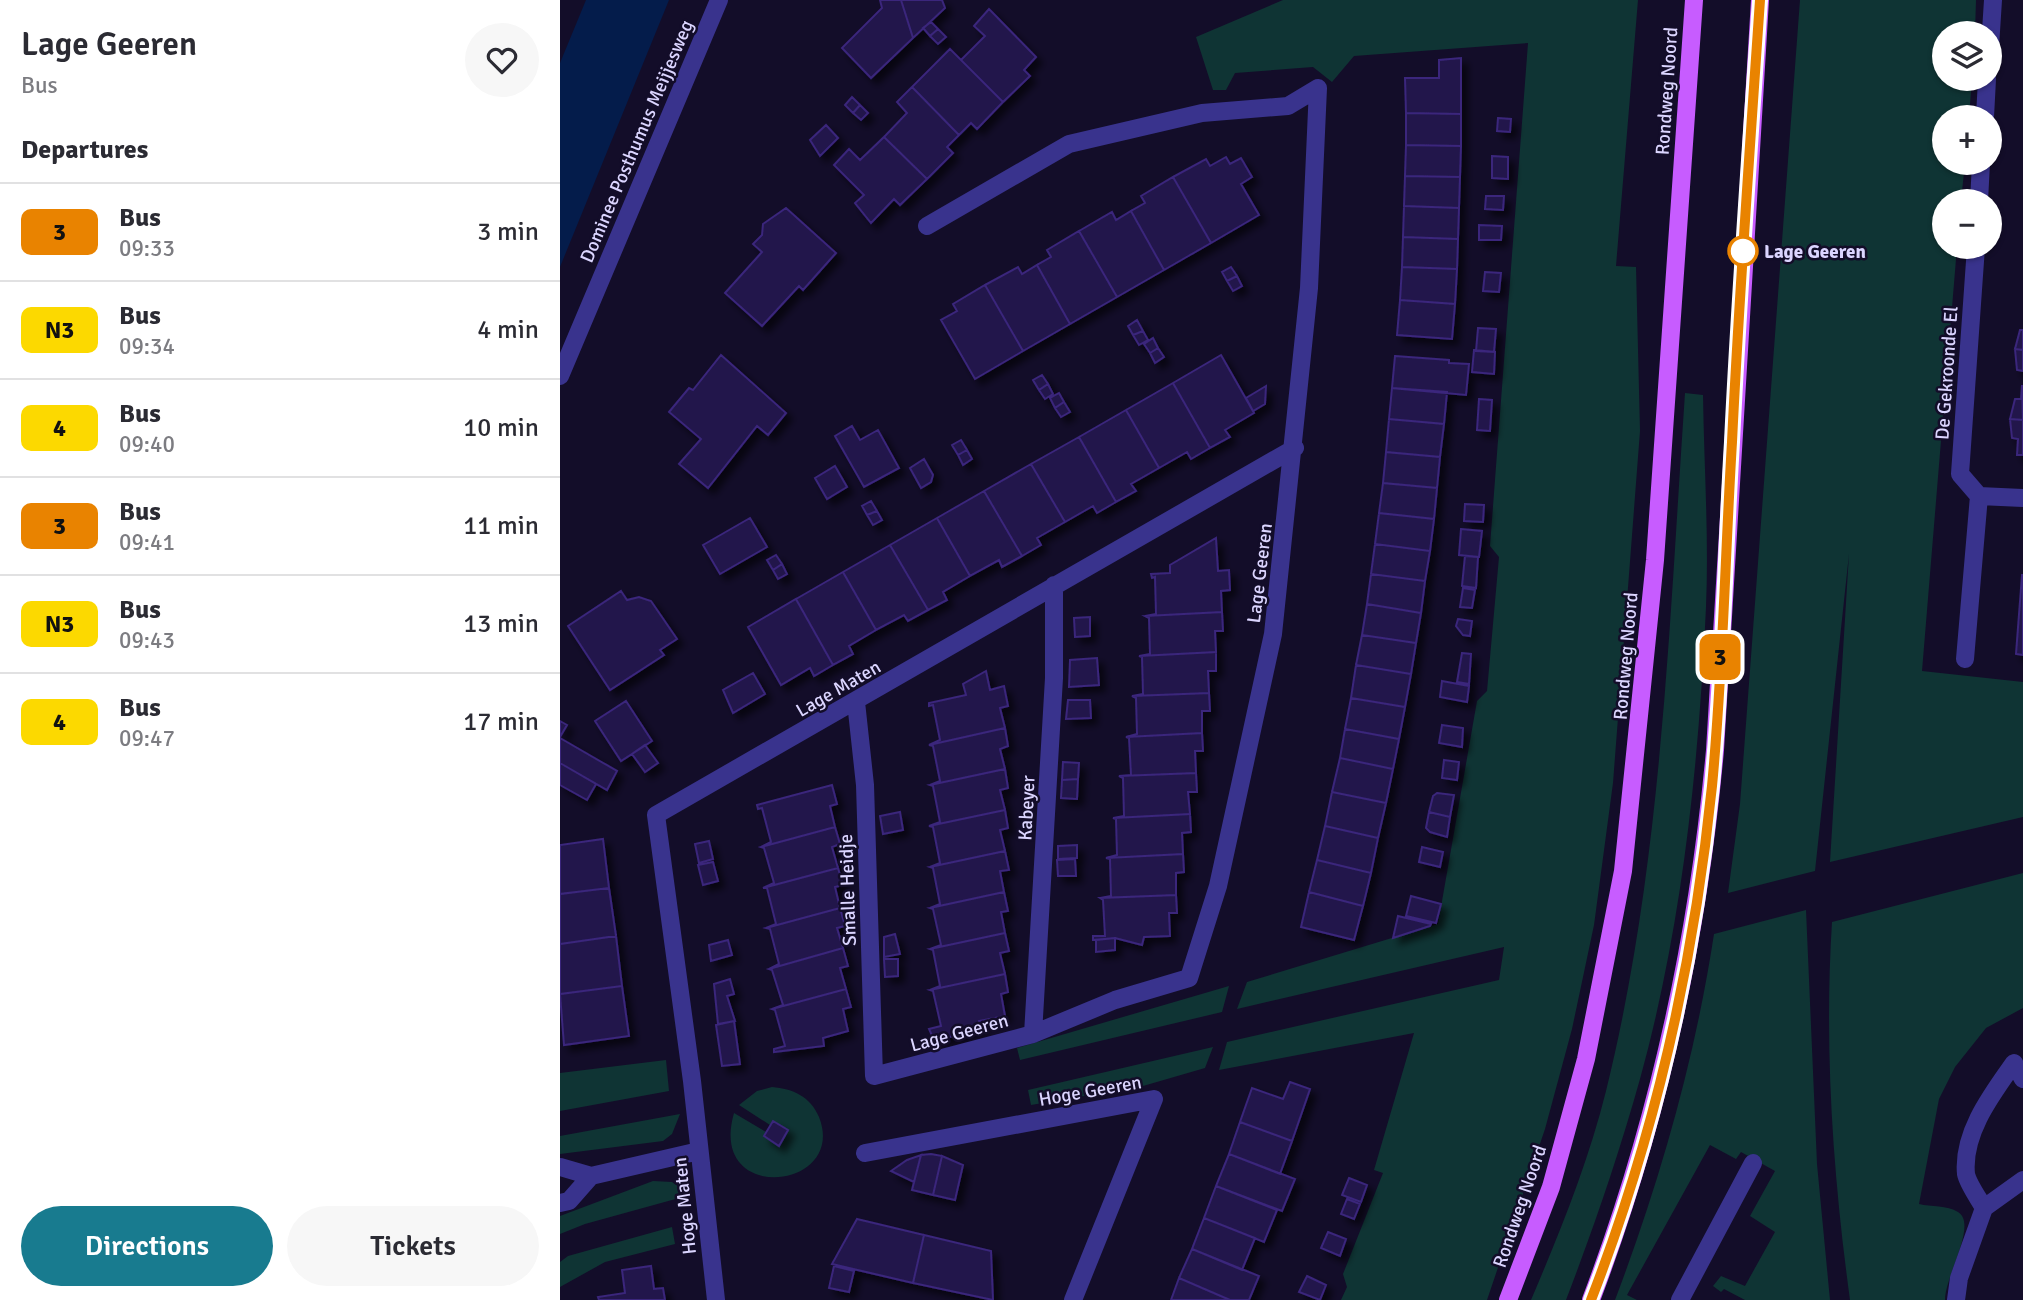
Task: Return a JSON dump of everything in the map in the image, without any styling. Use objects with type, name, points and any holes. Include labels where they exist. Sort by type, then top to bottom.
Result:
[{"type":"main road","name":"Rondweg Noord","points":[[1508,1300],[1551,1186],[1587,1059],[1623,871],[1655,559],[1694,0]]},
{"type":"main road","points":[[1591,1300],[1632,1187],[1669,1048],[1703,861],[1715,750],[1736,357],[1760,0]]},
{"type":"street","name":"Dominee Posthumus Meijjesweg","points":[[560,376],[719,0]]},
{"type":"street","points":[[1992,21],[1993,0]]},
{"type":"street","name":"Lage Geeren","points":[[874,1076],[1033,1034],[1115,1000],[1189,978],[1218,886],[1273,634],[1310,289],[1318,88],[1289,106],[1202,113],[1069,144],[927,226]]},
{"type":"street","name":"De Gekroonde El","points":[[1975,259],[1961,474],[1979,496]]},
{"type":"street","name":"Lage Maten","points":[[694,1107],[656,815],[1295,447]]},
{"type":"street","points":[[1965,659],[1979,496],[2023,498]]},
{"type":"street","name":"Kabeyer","points":[[1033,1034],[1054,678],[1054,585]]},
{"type":"street","name":"Smalle Heidje","points":[[856,702],[865,785],[874,1076]]},
{"type":"street","points":[[1984,1208],[1966,1175],[1972,1138],[1985,1105],[2014,1063],[2023,1079]]},
{"type":"street","name":"Hoge Geeren","points":[[865,1153],[1154,1099],[1073,1300]]},
{"type":"street","name":"Hoge Maten","points":[[694,1107],[716,1300]]},
{"type":"street","points":[[560,1167],[591,1176],[699,1151]]},
{"type":"street","points":[[1680,1300],[1753,1163]]},
{"type":"street","points":[[560,1203],[569,1201],[591,1176]]},
{"type":"street","points":[[1956,1300],[1959,1278],[1984,1208],[2023,1180]]},
{"type":"green space","points":[[1283,0],[1638,0],[1616,266],[1636,267],[1640,431],[1613,783],[1594,925],[1572,1029],[1545,1129],[1487,1300],[1341,1300],[1347,1287],[1343,1274],[1383,1173],[1374,1170],[1414,1033],[1219,1070],[1227,1042],[1499,980],[1504,947],[1237,1009],[1247,982],[1438,924],[1477,701],[1487,691],[1499,557],[1490,546],[1528,43],[1354,56],[1332,82],[1313,67],[1235,73],[1226,90],[1213,90],[1196,37]]},
{"type":"green space","points":[[1800,0],[1976,0],[1975,21],[1932,21],[1932,91],[1971,91],[1970,105],[1932,105],[1932,175],[1964,175],[1962,189],[1932,189],[1932,259],[1956,259],[1922,671],[2023,682],[2023,817],[1830,862],[1849,554],[1815,871],[1728,893],[1740,804]]},
{"type":"green space","points":[[1685,393],[1703,395],[1707,581],[1693,785],[1667,963],[1655,1022],[1615,1163],[1566,1300],[1531,1300],[1573,1197],[1599,1118],[1625,1005],[1640,919],[1668,656]]},
{"type":"green space","points":[[2023,873],[2023,1008],[1986,1028],[1955,1067],[1939,1099],[1919,1204],[1949,1208],[1963,1218],[1963,1239],[1945,1300],[1850,1300],[1832,1111],[1829,1017],[1832,922]]},
{"type":"green space","points":[[1806,910],[1817,1164],[1830,1300],[1745,1300],[1724,1289],[1721,1292],[1713,1286],[1721,1276],[1745,1286],[1775,1232],[1750,1216],[1775,1171],[1741,1152],[1736,1159],[1710,1145],[1627,1295],[1637,1300],[1615,1300],[1647,1210],[1674,1119],[1697,1027],[1714,934]]},
{"type":"green space","points":[[1229,986],[1222,1012],[1020,1060],[1017,1048]]},
{"type":"green space","points":[[1213,1047],[1205,1068],[1143,1086],[1031,1105],[1028,1090]]},
{"type":"green space","points":[[666,1060],[669,1091],[560,1111],[560,1073]]},
{"type":"green space","points":[[772,1087],[794,1092],[811,1104],[819,1117],[823,1142],[814,1160],[798,1172],[777,1177],[757,1174],[740,1163],[731,1143],[734,1113],[766,1132],[770,1125],[739,1105],[757,1091]]},
{"type":"green space","points":[[680,1114],[672,1134],[663,1141],[560,1154],[560,1136]]},
{"type":"green space","points":[[653,1181],[672,1182],[690,1195],[585,1224],[560,1234],[560,1216]]},
{"type":"green space","points":[[672,1227],[675,1244],[605,1262],[560,1287],[560,1262],[568,1256]]},
{"type":"water","points":[[586,0],[669,0],[560,267],[560,63]]},
{"type":"building","points":[[880,0],[901,0],[913,38],[871,78],[842,48],[882,8]]},
{"type":"building","points":[[901,0],[942,0],[945,8],[913,38]]},
{"type":"building","points":[[989,9],[1036,57],[1024,70],[1030,76],[1003,102],[961,60],[985,36],[974,26]]},
{"type":"building","points":[[931,22],[938,29],[930,36],[923,28]]},
{"type":"building","points":[[938,29],[946,37],[938,44],[930,36]]},
{"type":"building","points":[[950,49],[1003,102],[977,129],[971,123],[959,135],[912,87]]},
{"type":"building","points":[[1461,58],[1461,114],[1406,113],[1405,78],[1439,78],[1439,60]]},
{"type":"building","points":[[912,87],[959,135],[947,147],[953,153],[927,179],[884,137],[907,113],[897,102]]},
{"type":"building","points":[[852,97],[860,105],[853,113],[845,105]]},
{"type":"building","points":[[860,105],[868,113],[861,120],[853,113]]},
{"type":"building","points":[[1406,113],[1461,114],[1461,146],[1406,145]]},
{"type":"building","points":[[1498,118],[1511,119],[1510,132],[1497,131]]},
{"type":"building","points":[[826,125],[838,138],[820,156],[810,140]]},
{"type":"building","points":[[884,137],[927,179],[900,205],[894,199],[871,223],[855,203],[864,195],[834,165],[849,149],[860,160]]},
{"type":"building","points":[[1406,145],[1461,146],[1460,177],[1405,176]]},
{"type":"building","points":[[1492,156],[1508,157],[1508,179],[1492,178]]},
{"type":"building","points":[[1226,157],[1230,164],[1241,158],[1252,177],[1241,184],[1259,215],[1211,243],[1173,177],[1206,159],[1210,166]]},
{"type":"building","points":[[1405,176],[1460,177],[1459,208],[1404,206]]},
{"type":"building","points":[[1173,177],[1211,243],[1164,270],[1131,211],[1145,203],[1141,196]]},
{"type":"building","points":[[1486,196],[1504,196],[1503,210],[1485,209]]},
{"type":"building","points":[[1404,206],[1459,208],[1458,239],[1403,237]]},
{"type":"building","points":[[786,208],[836,253],[803,290],[799,286],[762,326],[725,293],[762,252],[753,244],[762,235],[763,224]]},
{"type":"building","points":[[1131,211],[1164,270],[1117,297],[1079,231],[1112,212],[1116,220]]},
{"type":"building","points":[[1479,225],[1502,226],[1501,240],[1479,240]]},
{"type":"building","points":[[1079,231],[1117,297],[1070,324],[1037,265],[1051,257],[1047,250]]},
{"type":"building","points":[[1403,237],[1458,239],[1457,269],[1402,267]]},
{"type":"building","points":[[1037,265],[1070,324],[1023,351],[985,285],[1018,267],[1022,274]]},
{"type":"building","points":[[1231,267],[1237,276],[1227,281],[1222,272]]},
{"type":"building","points":[[1402,267],[1457,269],[1455,304],[1400,300]]},
{"type":"building","points":[[1485,272],[1501,273],[1499,292],[1483,291]]},
{"type":"building","points":[[1237,276],[1242,286],[1233,291],[1227,281]]},
{"type":"building","points":[[985,285],[1023,351],[975,379],[941,320],[957,311],[953,304]]},
{"type":"building","points":[[1400,300],[1455,304],[1452,339],[1397,335]]},
{"type":"building","points":[[1137,320],[1143,331],[1133,335],[1128,326]]},
{"type":"building","points":[[1478,328],[1496,329],[1494,352],[1476,351]]},
{"type":"building","points":[[2020,330],[2023,330],[2023,350],[2015,349]]},
{"type":"building","points":[[1143,331],[1148,340],[1139,345],[1133,335]]},
{"type":"building","points":[[1153,338],[1158,348],[1150,353],[1144,344]]},
{"type":"building","points":[[1158,348],[1164,357],[1155,363],[1150,353]]},
{"type":"building","points":[[2015,349],[2023,350],[2023,371],[2017,370]]},
{"type":"building","points":[[1474,350],[1495,352],[1494,374],[1472,372]]},
{"type":"building","points":[[721,355],[786,413],[768,435],[757,426],[708,488],[679,464],[701,439],[669,412],[689,388],[693,390]]},
{"type":"building","points":[[1221,355],[1254,413],[1225,430],[1230,437],[1210,448],[1173,383]]},
{"type":"building","points":[[1395,356],[1469,364],[1466,395],[1392,388]]},
{"type":"building","points":[[1042,375],[1048,384],[1039,390],[1033,380]]},
{"type":"building","points":[[1173,383],[1210,448],[1191,459],[1187,452],[1159,468],[1126,410]]},
{"type":"building","points":[[1048,384],[1053,394],[1045,399],[1039,390]]},
{"type":"building","points":[[2022,385],[2023,420],[2010,419],[2015,399],[2021,399]]},
{"type":"building","points":[[1266,386],[1265,404],[1253,411],[1246,398]]},
{"type":"building","points":[[1392,388],[1447,392],[1444,424],[1389,419]]},
{"type":"building","points":[[1059,393],[1064,402],[1055,408],[1050,398]]},
{"type":"building","points":[[1479,399],[1492,400],[1490,431],[1477,430]]},
{"type":"building","points":[[1064,402],[1070,412],[1061,417],[1055,408]]},
{"type":"building","points":[[1126,410],[1159,468],[1131,484],[1136,491],[1116,502],[1079,437]]},
{"type":"building","points":[[1389,419],[1444,424],[1440,457],[1386,452]]},
{"type":"building","points":[[2010,419],[2023,420],[2023,455],[2017,455],[2018,439],[2012,438]]},
{"type":"building","points":[[852,426],[860,440],[878,430],[899,468],[864,487],[835,436]]},
{"type":"building","points":[[1079,437],[1116,502],[1097,513],[1093,506],[1065,522],[1031,464]]},
{"type":"building","points":[[961,440],[967,450],[958,455],[952,445]]},
{"type":"building","points":[[967,450],[972,459],[963,465],[958,455]]},
{"type":"building","points":[[1386,452],[1440,457],[1437,488],[1383,483]]},
{"type":"building","points":[[924,459],[933,475],[931,482],[921,488],[910,468]]},
{"type":"building","points":[[1031,464],[1065,522],[1037,538],[1041,545],[1022,556],[984,491]]},
{"type":"building","points":[[835,466],[847,487],[827,499],[815,478]]},
{"type":"building","points":[[1383,483],[1437,488],[1434,519],[1379,513]]},
{"type":"building","points":[[984,491],[1022,556],[1002,567],[999,560],[970,576],[937,518]]},
{"type":"building","points":[[871,501],[877,511],[867,515],[862,506]]},
{"type":"building","points":[[1465,504],[1484,505],[1483,522],[1464,521]]},
{"type":"building","points":[[877,511],[882,520],[873,525],[867,515]]},
{"type":"building","points":[[1379,513],[1434,519],[1430,551],[1375,544]]},
{"type":"building","points":[[750,518],[767,547],[720,574],[703,545]]},
{"type":"building","points":[[937,518],[970,576],[943,592],[947,600],[928,610],[890,545]]},
{"type":"building","points":[[1461,529],[1482,531],[1479,557],[1459,555]]},
{"type":"building","points":[[1216,538],[1218,571],[1229,570],[1230,590],[1221,591],[1222,612],[1145,616],[1156,614],[1155,577],[1152,578],[1151,574],[1170,573],[1170,565]]},
{"type":"building","points":[[1375,544],[1430,551],[1425,581],[1371,574]]},
{"type":"building","points":[[890,545],[928,610],[908,621],[904,615],[876,630],[843,572]]},
{"type":"building","points":[[776,555],[782,564],[773,570],[767,560]]},
{"type":"building","points":[[1465,556],[1478,557],[1476,588],[1462,586]]},
{"type":"building","points":[[782,564],[787,574],[778,579],[773,570]]},
{"type":"building","points":[[843,572],[876,630],[849,646],[853,654],[833,665],[796,599]]},
{"type":"building","points":[[1371,574],[1425,581],[1421,613],[1367,604]]},
{"type":"building","points":[[2023,575],[2023,655],[2016,654]]},
{"type":"building","points":[[1463,588],[1475,590],[1472,608],[1460,607]]},
{"type":"building","points":[[621,591],[627,600],[639,597],[651,601],[677,639],[660,650],[664,655],[610,690],[568,626]]},
{"type":"building","points":[[796,599],[833,665],[814,676],[810,668],[781,685],[748,627]]},
{"type":"building","points":[[1367,604],[1421,613],[1416,643],[1362,635]]},
{"type":"building","points":[[1222,612],[1223,631],[1215,631],[1216,652],[1139,656],[1150,654],[1149,618],[1145,616]]},
{"type":"building","points":[[1090,617],[1090,636],[1075,637],[1074,618]]},
{"type":"building","points":[[1458,619],[1472,621],[1470,636],[1463,635],[1456,626]]},
{"type":"building","points":[[1362,635],[1416,643],[1411,674],[1356,665]]},
{"type":"building","points":[[1216,652],[1216,671],[1208,671],[1209,693],[1132,696],[1143,694],[1142,657],[1139,656]]},
{"type":"building","points":[[1462,653],[1471,654],[1469,684],[1457,682]]},
{"type":"building","points":[[1097,658],[1099,685],[1069,687],[1070,660]]},
{"type":"building","points":[[1356,665],[1411,674],[1405,707],[1351,698]]},
{"type":"building","points":[[986,671],[990,690],[1004,686],[1008,706],[1000,708],[1005,728],[929,745],[940,740],[933,705],[929,706],[929,703],[966,695],[963,684]]},
{"type":"building","points":[[753,673],[765,694],[733,713],[723,690]]},
{"type":"building","points":[[1442,681],[1469,686],[1467,702],[1440,697]]},
{"type":"building","points":[[1209,693],[1210,711],[1202,711],[1202,733],[1126,737],[1137,734],[1136,698],[1132,696]]},
{"type":"building","points":[[1351,698],[1405,707],[1399,739],[1345,729]]},
{"type":"building","points":[[1068,700],[1090,700],[1091,718],[1066,719]]},
{"type":"building","points":[[626,701],[652,741],[621,761],[595,721]]},
{"type":"building","points":[[560,721],[567,725],[560,737]]},
{"type":"building","points":[[1442,725],[1463,728],[1462,747],[1439,743]]},
{"type":"building","points":[[1005,728],[1008,746],[1000,749],[1005,769],[930,785],[940,781],[933,746],[929,745]]},
{"type":"building","points":[[1345,729],[1399,739],[1393,769],[1340,758]]},
{"type":"building","points":[[1202,733],[1203,751],[1195,751],[1196,773],[1119,776],[1131,775],[1129,738],[1126,737]]},
{"type":"building","points":[[560,738],[617,771],[607,790],[560,763]]},
{"type":"building","points":[[645,745],[658,763],[645,772],[632,754]]},
{"type":"building","points":[[1340,758],[1393,769],[1386,803],[1332,792]]},
{"type":"building","points":[[1444,760],[1459,762],[1457,780],[1442,778]]},
{"type":"building","points":[[1063,762],[1079,763],[1078,779],[1062,780]]},
{"type":"building","points":[[560,763],[596,784],[587,800],[560,785]]},
{"type":"building","points":[[1005,769],[1008,788],[1000,790],[1005,810],[929,826],[940,822],[933,786],[930,785]]},
{"type":"building","points":[[1196,773],[1197,792],[1188,792],[1190,814],[1113,818],[1124,816],[1123,778],[1119,776]]},
{"type":"building","points":[[1078,779],[1077,799],[1061,798],[1062,780]]},
{"type":"building","points":[[832,785],[837,804],[830,806],[835,827],[761,847],[771,842],[762,808],[758,809],[757,805]]},
{"type":"building","points":[[1332,792],[1386,803],[1378,838],[1325,826]]},
{"type":"building","points":[[1437,793],[1454,795],[1450,817],[1429,812],[1433,796]]},
{"type":"building","points":[[1005,810],[1008,828],[1000,830],[1005,851],[930,867],[940,863],[933,827],[929,826]]},
{"type":"building","points":[[900,812],[903,830],[883,834],[880,816]]},
{"type":"building","points":[[1429,812],[1450,817],[1447,837],[1430,832],[1426,828]]},
{"type":"building","points":[[1190,814],[1191,832],[1182,833],[1183,854],[1106,858],[1117,855],[1116,819],[1113,818]]},
{"type":"building","points":[[1325,826],[1378,838],[1371,873],[1317,860]]},
{"type":"building","points":[[835,827],[840,844],[832,847],[838,868],[763,888],[774,883],[764,848],[761,847]]},
{"type":"building","points":[[603,839],[609,888],[560,894],[560,845]]},
{"type":"building","points":[[709,841],[713,859],[699,863],[695,844]]},
{"type":"building","points":[[1077,845],[1077,858],[1058,859],[1058,846]]},
{"type":"building","points":[[1422,847],[1443,852],[1440,867],[1419,862]]},
{"type":"building","points":[[1005,851],[1009,870],[1000,871],[1004,892],[930,908],[940,904],[933,868],[930,867]]},
{"type":"building","points":[[1183,854],[1184,872],[1176,873],[1176,895],[1100,898],[1111,896],[1110,859],[1106,858]]},
{"type":"building","points":[[1075,859],[1076,876],[1058,876],[1057,860]]},
{"type":"building","points":[[1317,860],[1371,873],[1363,906],[1309,892]]},
{"type":"building","points":[[713,862],[718,881],[703,885],[698,865]]},
{"type":"building","points":[[838,868],[843,885],[835,887],[840,908],[766,928],[776,924],[767,888],[763,888]]},
{"type":"building","points":[[609,888],[616,936],[560,944],[560,894]]},
{"type":"building","points":[[1004,892],[1008,911],[1001,912],[1005,933],[930,949],[941,945],[933,909],[930,908]]},
{"type":"building","points":[[1309,892],[1363,906],[1354,940],[1301,927]]},
{"type":"building","points":[[1176,895],[1177,913],[1169,913],[1170,936],[1144,937],[1142,945],[1115,938],[1093,940],[1093,936],[1105,936],[1103,900],[1100,898]]},
{"type":"building","points":[[1411,896],[1441,904],[1436,923],[1406,916]]},
{"type":"building","points":[[840,908],[845,926],[837,928],[843,948],[769,969],[779,964],[770,929],[766,928]]},
{"type":"building","points":[[1398,916],[1431,924],[1393,938]]},
{"type":"building","points":[[1005,933],[1009,951],[1000,953],[1005,974],[930,990],[940,986],[933,950],[930,949]]},
{"type":"building","points":[[895,934],[900,954],[884,957],[884,937]]},
{"type":"building","points":[[616,936],[622,986],[560,994],[560,944]]},
{"type":"building","points":[[1115,938],[1115,950],[1096,952],[1096,940]]},
{"type":"building","points":[[728,940],[732,955],[711,961],[709,945]]},
{"type":"building","points":[[843,948],[848,966],[840,968],[846,989],[772,1009],[783,1005],[772,970],[769,969]]},
{"type":"building","points":[[884,959],[898,959],[898,976],[885,977]]},
{"type":"building","points":[[1005,974],[1008,992],[1001,994],[1005,1016],[979,1021],[980,1029],[963,1030],[964,1034],[934,1040],[929,1029],[941,1026],[933,991],[930,990]]},
{"type":"building","points":[[730,979],[734,994],[727,996],[735,1021],[718,1024],[714,984]]},
{"type":"building","points":[[622,986],[629,1036],[564,1045],[560,994]]},
{"type":"building","points":[[846,989],[851,1007],[843,1009],[848,1031],[823,1038],[824,1046],[774,1052],[774,1049],[785,1046],[775,1010],[772,1009]]},
{"type":"building","points":[[734,1021],[740,1064],[722,1066],[716,1025]]},
{"type":"building","points":[[1290,1082],[1310,1089],[1292,1141],[1240,1122],[1252,1088],[1283,1099]]},
{"type":"building","points":[[773,1121],[788,1130],[779,1146],[764,1136]]},
{"type":"building","points":[[1240,1122],[1292,1141],[1280,1174],[1229,1154]]},
{"type":"building","points":[[1229,1154],[1295,1179],[1282,1211],[1216,1186]]},
{"type":"building","points":[[921,1155],[942,1156],[933,1195],[912,1190]]},
{"type":"building","points":[[921,1155],[914,1182],[891,1171],[907,1160]]},
{"type":"building","points":[[942,1156],[963,1165],[955,1200],[933,1195]]},
{"type":"building","points":[[1349,1178],[1367,1185],[1361,1202],[1342,1195]]},
{"type":"building","points":[[1216,1186],[1277,1210],[1264,1242],[1204,1218]]},
{"type":"building","points":[[1347,1199],[1360,1204],[1354,1219],[1341,1214]]},
{"type":"building","points":[[1204,1218],[1255,1238],[1242,1270],[1192,1249]]},
{"type":"building","points":[[857,1219],[924,1235],[913,1283],[832,1264]]},
{"type":"building","points":[[1328,1232],[1346,1239],[1340,1256],[1321,1248]]},
{"type":"building","points":[[924,1235],[991,1251],[993,1300],[913,1283]]},
{"type":"building","points":[[1192,1249],[1259,1276],[1249,1300],[1230,1300],[1179,1278]]},
{"type":"building","points":[[651,1266],[654,1289],[663,1288],[665,1300],[599,1300],[598,1297],[625,1293],[622,1270]]},
{"type":"building","points":[[834,1266],[854,1271],[849,1292],[829,1288]]},
{"type":"building","points":[[1307,1276],[1326,1285],[1320,1300],[1299,1292]]},
{"type":"building","points":[[1179,1278],[1230,1300],[1171,1300]]},
{"type":"bus line","name":"3","points":[[1591,1300],[1632,1187],[1672,1036],[1703,861],[1715,750],[1736,357],[1760,0]]},
{"type":"place","name":"Lage Geeren","points":[[1743,251]]}]
